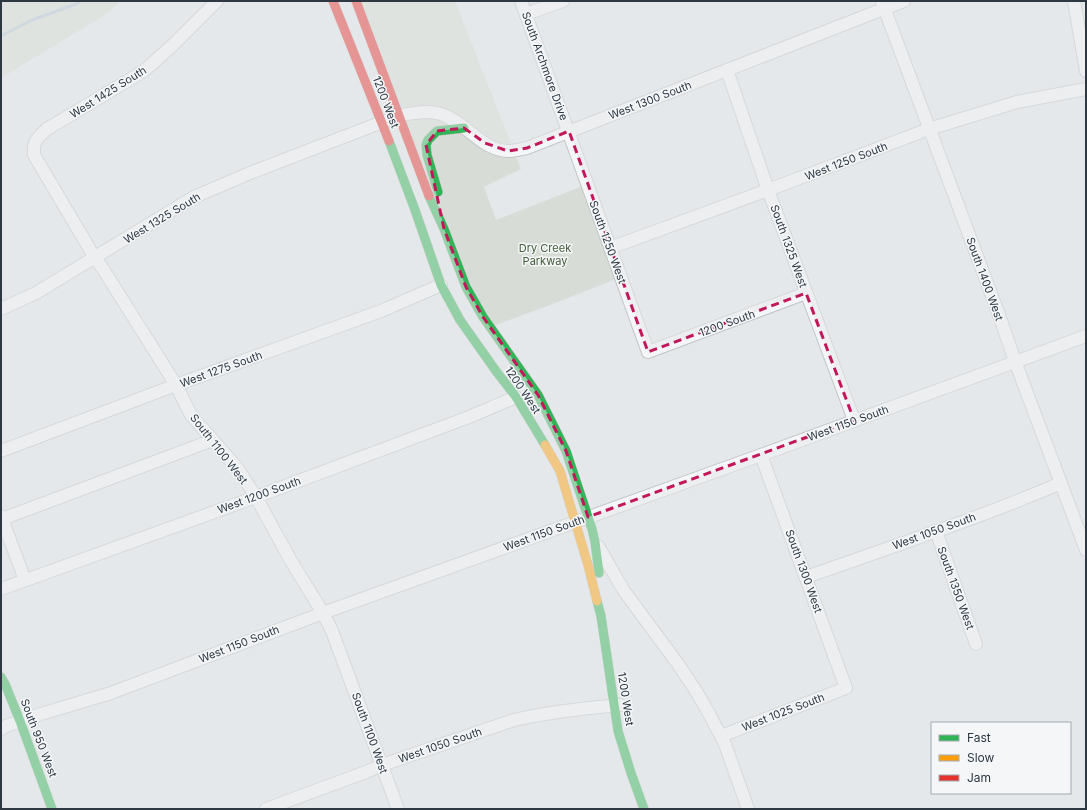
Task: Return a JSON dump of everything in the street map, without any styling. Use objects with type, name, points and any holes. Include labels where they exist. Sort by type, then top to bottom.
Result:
[{"type":"street","name":"West 1425 South","points":[[34,146],[37,138],[47,130],[144,71],[175,43],[217,1]]},
{"type":"street","name":"1200 West","points":[[333,1],[382,123],[415,210],[441,285],[460,320],[516,397],[560,471],[588,565],[601,616],[617,705],[651,809]]},
{"type":"street","name":"1200 West","points":[[356,1],[426,190],[444,230],[466,287],[483,317],[538,395],[566,451],[595,542],[604,602],[611,634],[618,731],[622,747],[644,809]]},
{"type":"street","name":"South Archmore Drive","points":[[521,1],[569,132]]},
{"type":"street","points":[[526,14],[563,1]]},
{"type":"street","name":"West 1300 South","points":[[398,116],[427,112],[441,114],[454,120],[485,143],[496,149],[508,151],[527,148],[726,70],[883,5],[904,1]]},
{"type":"street","points":[[1074,1],[1086,71]]},
{"type":"street","name":"South 1400 West","points":[[883,5],[1086,550]]},
{"type":"street","name":"South 1325 West","points":[[726,70],[768,190],[854,420]]},
{"type":"street","name":"West 1250 South","points":[[610,248],[929,129],[1017,102],[1086,89]]},
{"type":"street","name":"West 1325 South","points":[[1,309],[36,293],[194,198],[250,173],[398,116]]},
{"type":"street","points":[[444,230],[438,193],[427,155],[426,145],[428,140],[437,131],[464,128]]},
{"type":"street","name":"South 1250 West","points":[[569,132],[648,352]]},
{"type":"street","name":"South 1100 West","points":[[34,146],[34,156],[95,258],[104,269],[176,385],[192,415],[238,469],[256,497],[291,561],[323,613],[329,624],[398,809]]},
{"type":"street","name":"West 1275 South","points":[[1,451],[176,385],[380,311],[441,285]]},
{"type":"street","name":"1200 South","points":[[648,352],[806,293]]},
{"type":"street","name":"West 1150 South","points":[[1,729],[111,693],[323,613],[1086,336]]},
{"type":"street","name":"West 1200 South","points":[[1,589],[256,497],[469,417],[516,397]]},
{"type":"street","points":[[25,580],[2,517],[213,440]]},
{"type":"street","name":"South 1300 West","points":[[761,455],[846,688]]},
{"type":"street","name":"West 1050 South","points":[[806,576],[936,531],[1061,483]]},
{"type":"street","name":"South 1350 West","points":[[936,531],[976,644]]},
{"type":"street","points":[[595,542],[624,591],[687,676],[707,710],[725,744],[748,809]]},
{"type":"street","name":"South 950 West","points":[[1,677],[20,722],[52,809]]},
{"type":"street","name":"West 1025 South","points":[[720,736],[846,688]]},
{"type":"street","name":"West 1050 South","points":[[266,809],[382,765],[514,720],[531,716],[617,705]]},
{"type":"highlighted area","points":[[464,128],[485,143],[508,151],[527,148],[569,131],[648,352],[806,293],[854,420],[588,517],[566,451],[538,395],[483,317],[466,287],[444,229],[426,145],[437,131]]},
{"type":"green space","points":[[1,1],[121,1],[108,13],[1,78]]},
{"type":"green space","name":"Dry Creek Parkway","points":[[356,1],[455,1],[521,169],[484,187],[496,220],[588,184],[621,277],[490,327],[418,169]]},
{"type":"waterway","points":[[1,36],[32,20],[76,4],[80,1]]},
{"type":"traffic: fast","points":[[438,192],[427,155],[426,145],[428,140],[437,131],[464,128]]},
{"type":"traffic: fast","points":[[389,141],[441,285],[460,320],[516,397],[545,445]]},
{"type":"traffic: fast","points":[[429,196],[444,229],[466,287],[483,317],[538,395],[566,451],[592,529],[599,573]]},
{"type":"traffic: fast","points":[[597,601],[601,616],[618,731],[644,809]]},
{"type":"traffic: fast","points":[[1,677],[20,721],[52,809]]},
{"type":"traffic: slow","points":[[545,445],[560,471],[597,601]]},
{"type":"traffic: jam","points":[[333,1],[389,141]]},
{"type":"traffic: jam","points":[[356,1],[429,196]]}]
